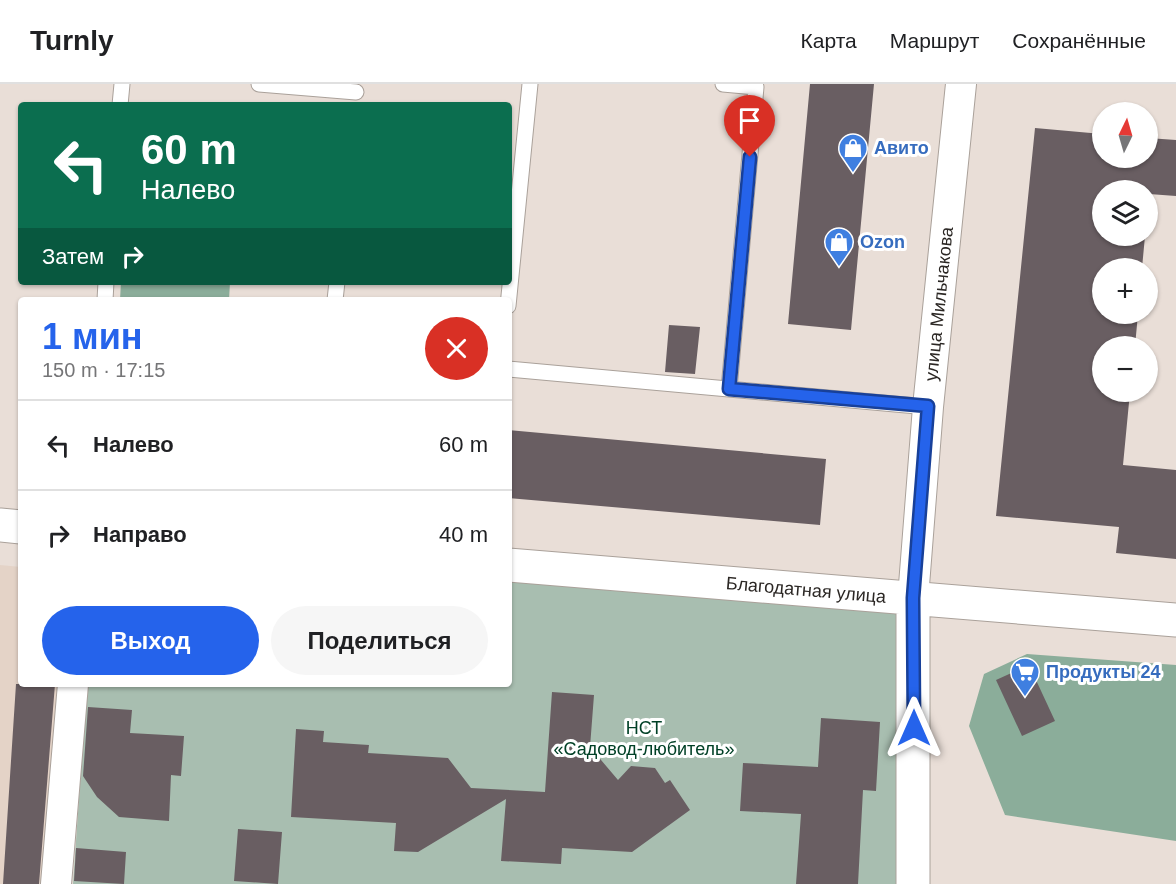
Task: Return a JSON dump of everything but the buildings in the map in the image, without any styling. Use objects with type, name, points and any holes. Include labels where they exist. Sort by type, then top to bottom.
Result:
[{"type":"street","name":"улица Мильчакова","points":[[913,884],[913,598],[928,406],[961,84]]},
{"type":"street","points":[[0,525],[18,527]]},
{"type":"street","name":"Благодатная улица","points":[[512,565],[1176,620]]},
{"type":"street","points":[[57,884],[73,687]]},
{"type":"lane","points":[[120,102],[122,84]]},
{"type":"lane","points":[[259,84],[355,94]]},
{"type":"lane","points":[[512,266],[530,84]]},
{"type":"lane","points":[[723,84],[756,87],[729,389]]},
{"type":"lane","points":[[512,369],[928,406]]},
{"type":"shaded area","points":[[0,565],[18,567],[18,687],[59,687],[47,884],[0,884]]},
{"type":"green space","points":[[121,285],[230,285],[229,297],[120,297]]},
{"type":"green space","name":"НСТ «Садовод-любитель»","points":[[512,581],[897,613],[898,884],[73,884],[87,687],[512,687]]},
{"type":"green space","points":[[1027,654],[1176,665],[1176,841],[1005,815],[969,726],[984,674]]},
{"type":"place","name":"Авито","points":[[853,174]]},
{"type":"place","name":"Ozon","points":[[839,268]]},
{"type":"place","name":"Продукты 24","points":[[1025,698]]},
{"type":"route","points":[[750,157],[729,389],[928,406],[913,598],[914,728]]}]
